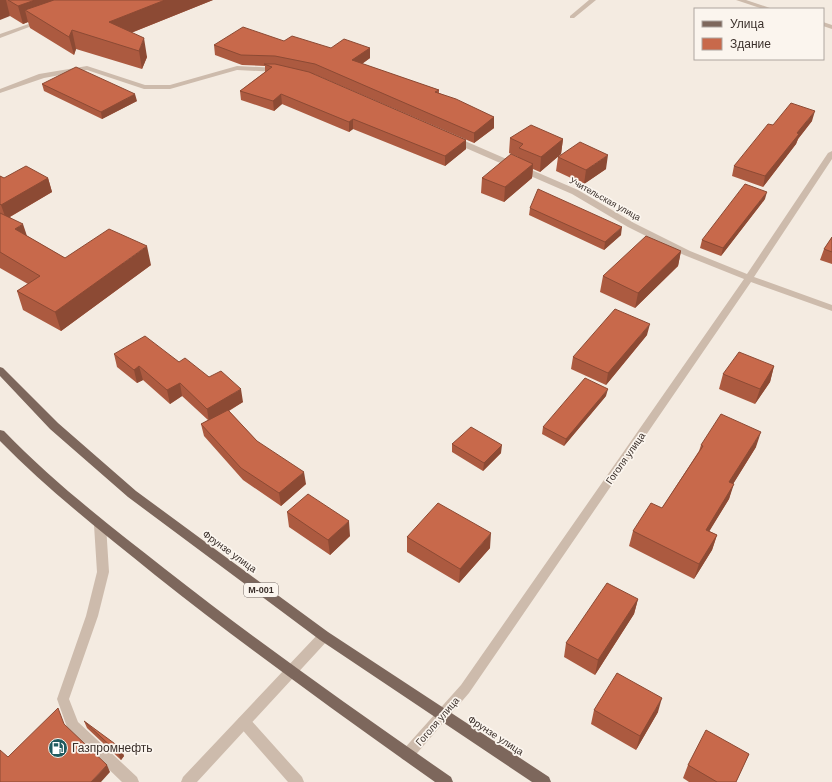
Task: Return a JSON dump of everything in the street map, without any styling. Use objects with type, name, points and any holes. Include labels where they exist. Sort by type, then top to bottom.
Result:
[{"type":"main road","name":"Фрунзе улица","points":[[0,370],[54,426],[132,494],[324,636],[544,782]]},
{"type":"main road","points":[[0,434],[17,452],[100,525],[165,576],[291,671],[446,782]]},
{"type":"street","points":[[572,17],[593,0]]},
{"type":"street","points":[[739,0],[767,8]]},
{"type":"street","points":[[0,36],[49,18]]},
{"type":"street","points":[[0,91],[42,76],[87,68],[144,87],[170,87],[237,68],[284,72]]},
{"type":"street","name":"Учительская улица","points":[[451,138],[575,192],[631,225],[687,253],[749,278],[832,308]]},
{"type":"street","name":"Гоголя улица","points":[[407,755],[465,689],[749,278],[832,153]]},
{"type":"street","points":[[100,525],[103,572],[92,616],[62,699],[73,726],[132,782]]},
{"type":"street","points":[[188,782],[324,636]]},
{"type":"street","points":[[244,722],[297,782]]},
{"type":"building","points":[[8,0],[35,0],[18,6]]},
{"type":"building","points":[[54,0],[165,0],[109,22],[144,38],[139,51],[72,30],[69,37],[25,10]]},
{"type":"building","points":[[243,27],[284,41],[292,36],[331,48],[344,39],[370,48],[352,60],[439,90],[435,92],[456,99],[494,117],[474,133],[315,64],[275,56],[241,55],[214,45]]},
{"type":"building","points":[[264,64],[275,64],[309,72],[466,140],[445,156],[353,119],[349,122],[281,94],[273,101],[240,91],[272,67]]},
{"type":"building","points":[[76,67],[135,94],[101,112],[42,84]]},
{"type":"building","points":[[791,103],[815,111],[797,133],[799,134],[765,176],[734,166],[768,124],[773,125]]},
{"type":"building","points":[[531,125],[563,139],[541,157],[519,148],[523,144],[510,138]]},
{"type":"building","points":[[580,142],[608,155],[586,170],[558,157]]},
{"type":"building","points":[[511,154],[533,164],[505,187],[482,178]]},
{"type":"building","points":[[26,166],[48,178],[1,205],[0,176],[4,178]]},
{"type":"building","points":[[745,184],[767,192],[723,248],[702,240]]},
{"type":"building","points":[[538,189],[622,227],[605,242],[530,208]]},
{"type":"building","points":[[0,213],[23,224],[15,229],[65,258],[109,229],[147,246],[55,312],[17,291],[40,276],[0,252]]},
{"type":"building","points":[[646,236],[681,251],[638,293],[603,276]]},
{"type":"building","points":[[832,237],[832,252],[824,249]]},
{"type":"building","points":[[615,309],[650,324],[608,373],[573,357]]},
{"type":"building","points":[[145,336],[179,362],[185,358],[209,377],[221,371],[241,389],[207,409],[180,383],[167,390],[139,366],[134,370],[114,354]]},
{"type":"building","points":[[739,352],[774,366],[760,389],[723,374]]},
{"type":"building","points":[[585,378],[608,389],[566,439],[543,427]]},
{"type":"building","points":[[228,410],[257,441],[304,472],[279,493],[241,468],[201,424]]},
{"type":"building","points":[[721,414],[761,432],[729,482],[734,484],[706,530],[717,535],[699,564],[633,531],[651,503],[662,508],[703,446],[701,445]]},
{"type":"building","points":[[471,427],[502,445],[484,463],[452,444]]},
{"type":"building","points":[[308,494],[349,521],[328,540],[287,512]]},
{"type":"building","points":[[438,503],[491,533],[460,569],[407,537]]},
{"type":"building","points":[[607,583],[638,599],[598,660],[566,643]]},
{"type":"building","points":[[617,673],[662,698],[640,736],[594,710]]},
{"type":"building","points":[[58,708],[64,724],[107,765],[91,782],[0,782],[0,750],[8,757]]},
{"type":"building","points":[[84,721],[122,749],[118,753]]},
{"type":"building","points":[[706,730],[749,754],[736,782],[717,782],[688,765]]},
{"type":"place","name":"Газпромнефть","points":[[58,748]]}]
